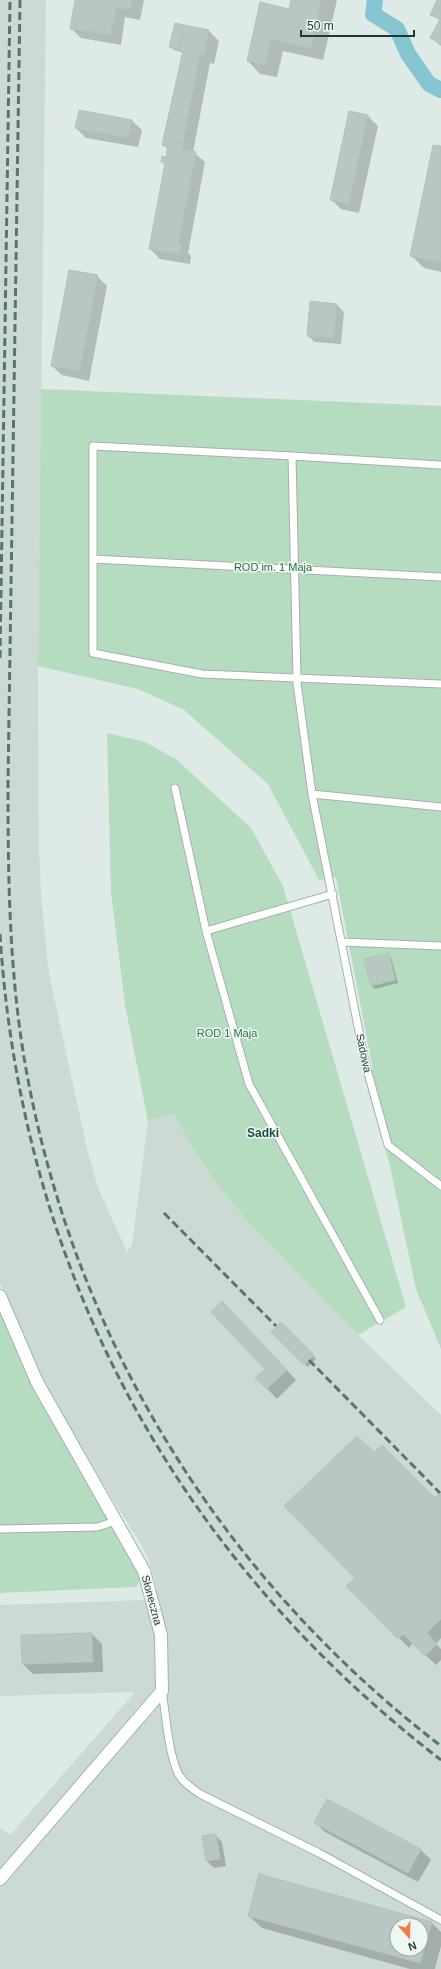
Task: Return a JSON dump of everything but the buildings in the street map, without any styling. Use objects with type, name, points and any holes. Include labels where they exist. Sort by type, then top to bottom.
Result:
[{"type":"street","name":"Słoneczna","points":[[0,1296],[37,1382],[144,1571],[161,1635],[162,1691]]},
{"type":"street","points":[[0,1879],[162,1691]]},
{"type":"lane","points":[[441,465],[93,446],[92,653],[202,674],[441,684]]},
{"type":"lane","name":"Sadowa","points":[[292,456],[297,678],[312,794],[333,894],[365,1062],[388,1145],[441,1186]]},
{"type":"lane","points":[[93,558],[441,577]]},
{"type":"lane","points":[[175,788],[206,931],[249,1084],[380,1320]]},
{"type":"lane","points":[[312,794],[441,807]]},
{"type":"lane","points":[[206,931],[333,894]]},
{"type":"lane","points":[[342,942],[441,946]]},
{"type":"lane","points":[[0,1529],[97,1527],[116,1521]]},
{"type":"lane","points":[[162,1691],[173,1758],[178,1774],[187,1784],[200,1794],[320,1854],[441,1920]]},
{"type":"shaded area","points":[[0,0],[46,0],[38,666],[39,850],[41,895],[49,974],[88,1153],[98,1188],[127,1252],[132,1245],[148,1121],[174,1114],[190,1144],[215,1182],[248,1222],[358,1335],[441,1415],[441,1969],[0,1969],[0,1828],[10,1835],[135,1692],[0,1696],[0,1605],[145,1600],[157,1588],[148,1558],[141,1544],[114,1502],[45,1385],[0,1283]]},
{"type":"green space","name":"ROD im. 1 Maja","points":[[41,389],[441,406],[441,1349],[416,1289],[389,1162],[363,1072],[373,1070],[336,877],[319,880],[268,784],[184,710],[138,689],[38,666]]},
{"type":"green space","name":"ROD 1 Maja","points":[[107,733],[145,742],[177,760],[251,828],[283,886],[406,1307],[358,1335],[248,1222],[215,1182],[190,1144],[174,1114],[148,1121],[125,1005],[111,893]]},
{"type":"green space","points":[[0,1309],[142,1577],[136,1587],[0,1593]]},
{"type":"waterway","points":[[375,0],[373,14],[397,29],[408,54],[429,84],[441,90]]},
{"type":"railway","points":[[0,658],[10,0]]},
{"type":"railway","points":[[20,0],[8,854],[13,962],[20,1033],[26,1069],[49,1169],[81,1266],[121,1358],[170,1446],[226,1530],[291,1608],[362,1680],[441,1746]]},
{"type":"railway","points":[[0,934],[14,1058],[40,1176],[79,1289],[129,1396],[190,1497],[263,1592],[347,1679],[441,1760]]},
{"type":"railway","points":[[164,1213],[276,1326]]},
{"type":"railway","points":[[309,1360],[440,1493]]},
{"type":"district","name":"Sadki","points":[[263,1133]]}]
